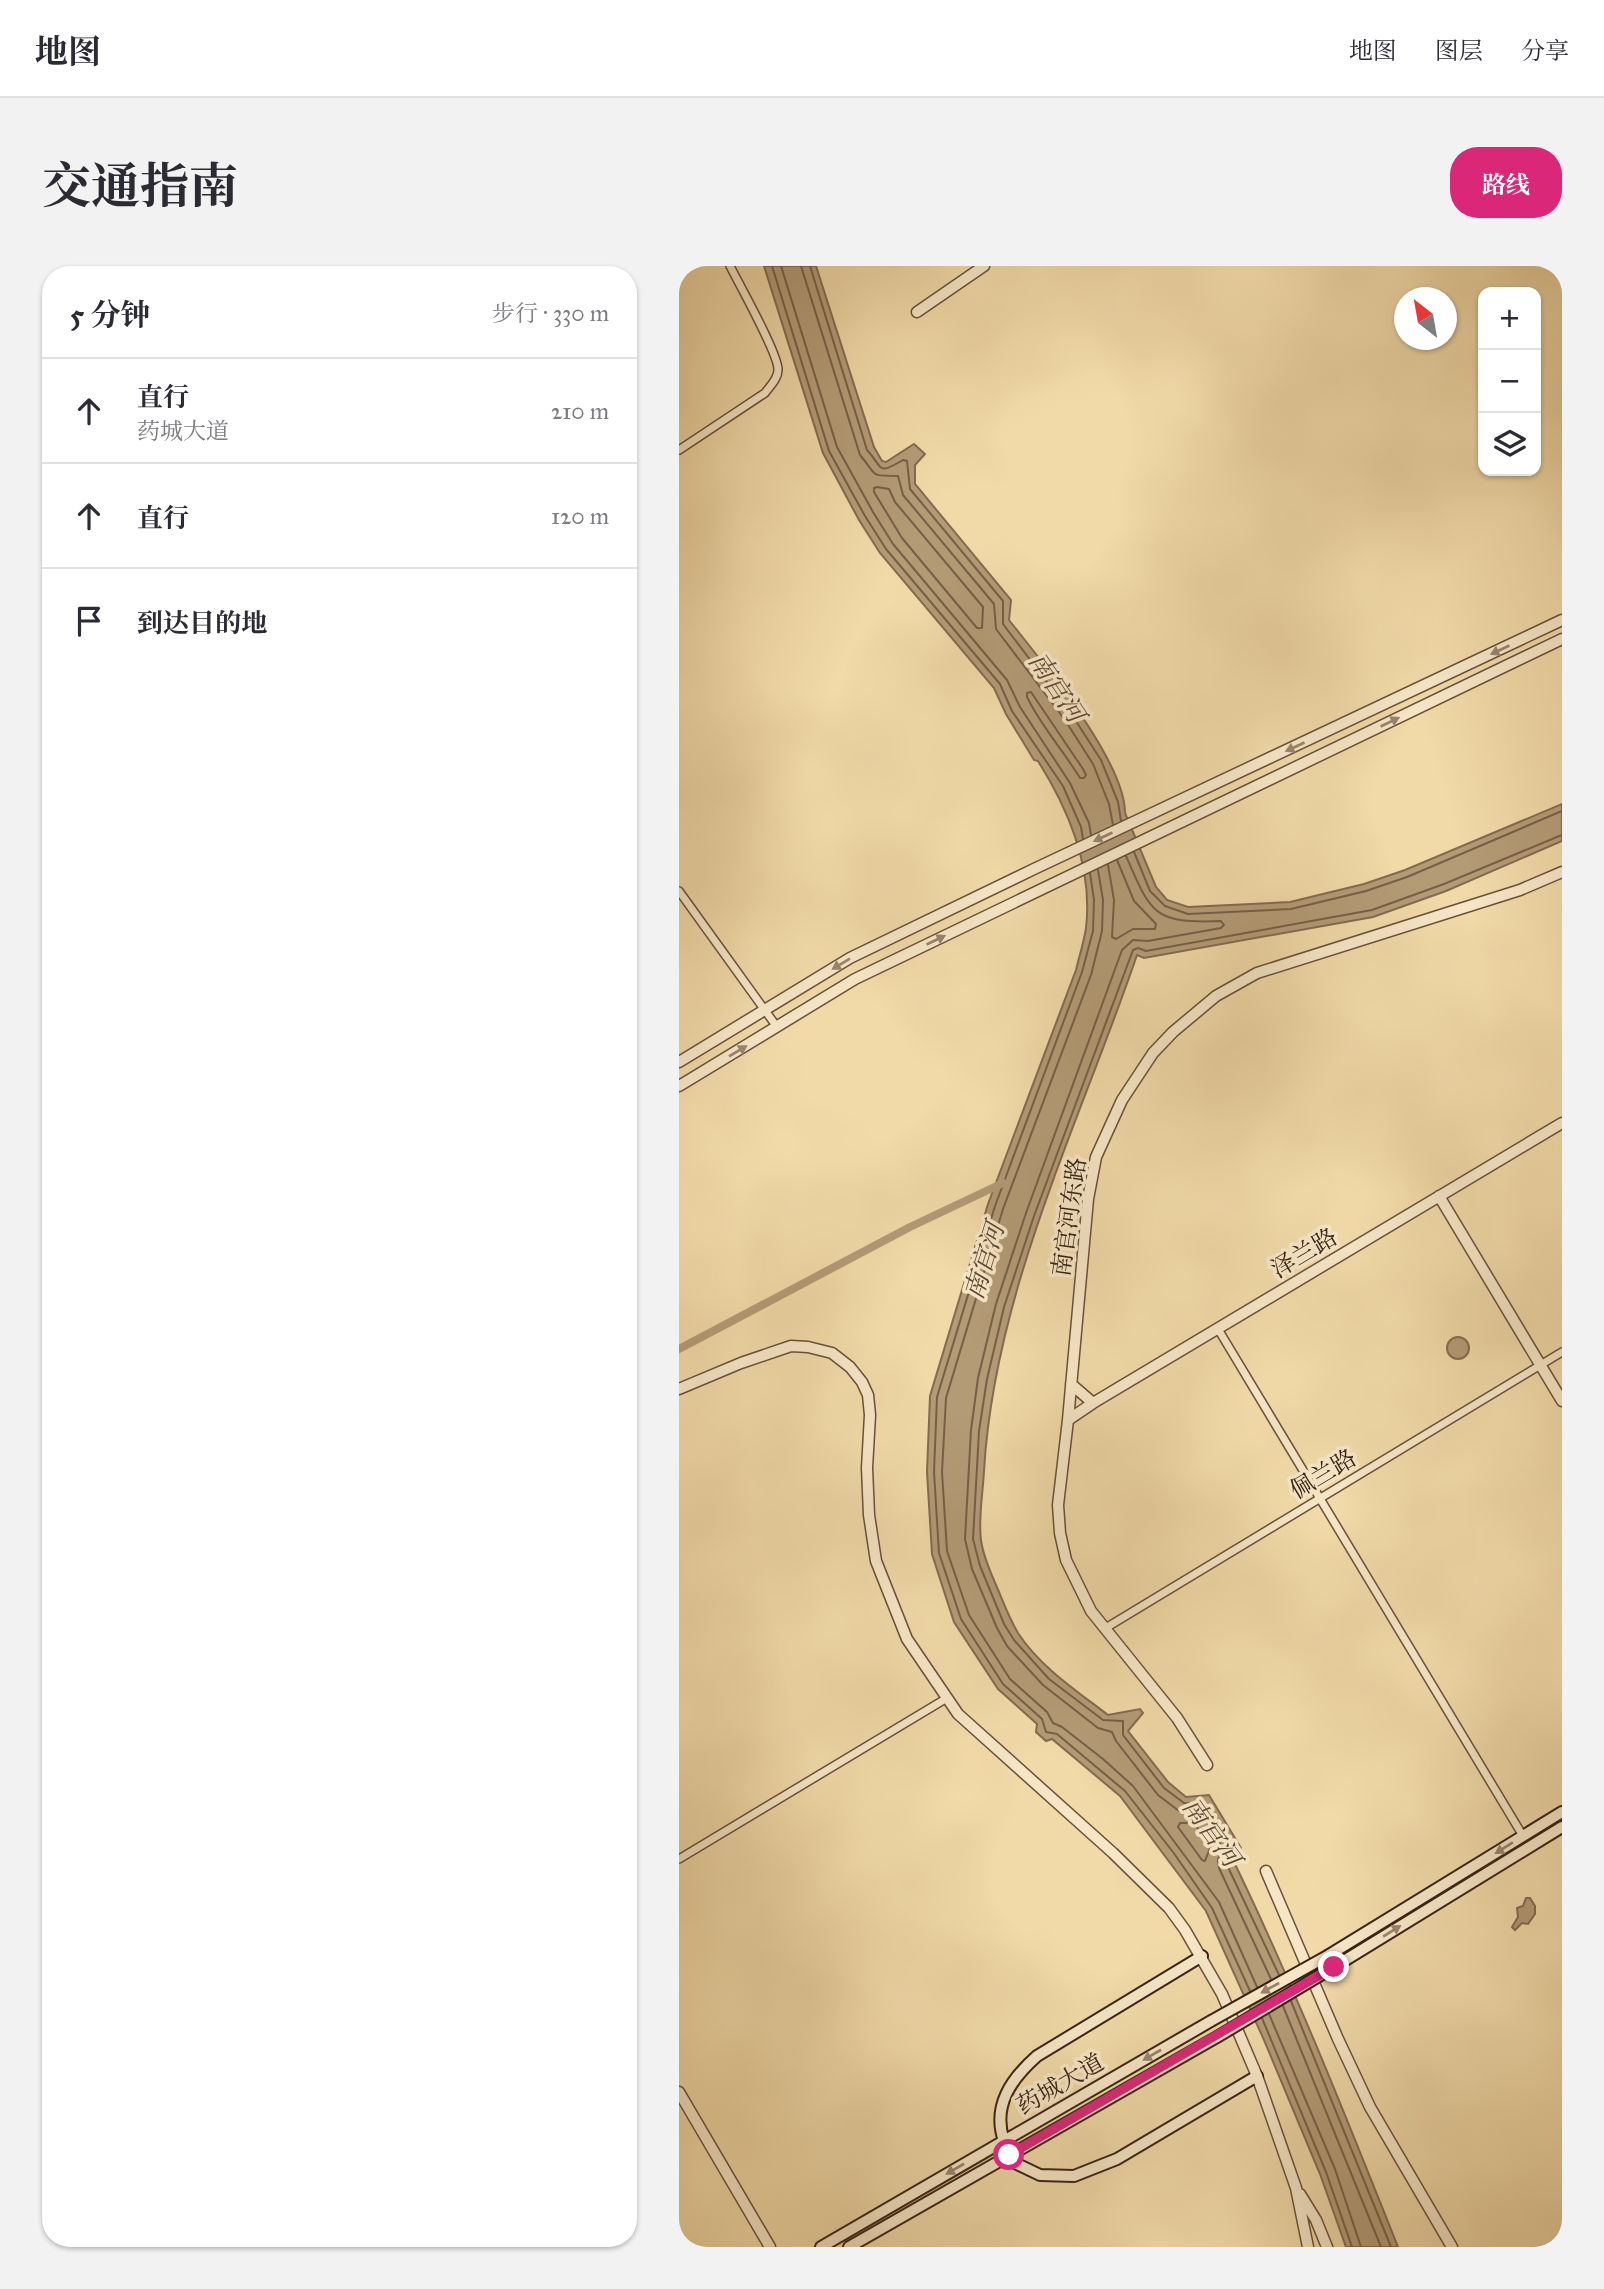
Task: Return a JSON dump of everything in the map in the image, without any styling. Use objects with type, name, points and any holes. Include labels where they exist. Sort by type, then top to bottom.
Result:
[{"type":"main road","points":[[1524,1836],[1562,1812]]},
{"type":"main road","name":"药城大道","points":[[849,2247],[1217,2037],[1562,1827]]},
{"type":"main road","name":"药城大道","points":[[821,2247],[1329,1955],[1524,1836]]},
{"type":"main road","points":[[1004,2141],[999,2128],[999,2114],[1006,2093],[1020,2071],[1037,2056],[1202,1956]]},
{"type":"main road","points":[[1009,2155],[1017,2164],[1040,2175],[1073,2176],[1117,2159],[1257,2076]]},
{"type":"street","points":[[679,450],[765,393],[775,381],[778,369],[760,324],[730,266]]},
{"type":"street","points":[[917,312],[984,266]]},
{"type":"street","points":[[679,1062],[850,958],[1562,620]]},
{"type":"street","points":[[679,1086],[855,979],[1562,639]]},
{"type":"street","name":"南官河东路","points":[[1207,1765],[1177,1717],[1091,1611],[1066,1560],[1060,1533],[1058,1505],[1088,1199],[1096,1157],[1122,1100],[1153,1053],[1173,1032],[1216,996],[1257,974],[1520,890],[1562,872]]},
{"type":"street","points":[[679,891],[777,1027]]},
{"type":"street","name":"泽兰路","points":[[1068,1420],[1562,1123]]},
{"type":"street","points":[[1439,1196],[1562,1401]]},
{"type":"street","points":[[1218,1329],[1524,1836]]},
{"type":"street","points":[[679,1389],[791,1346],[832,1353],[851,1367],[868,1395],[869,1515],[876,1561],[907,1639],[958,1714],[1113,1853],[1169,1908],[1202,1956],[1222,1994],[1257,2076],[1296,2188],[1308,2247]]},
{"type":"street","name":"佩兰路","points":[[1104,1629],[1562,1352]]},
{"type":"street","points":[[1071,1384],[1093,1403]]},
{"type":"street","points":[[679,1859],[947,1698]]},
{"type":"street","points":[[1266,1871],[1370,2107],[1452,2247]]},
{"type":"street","points":[[679,2092],[770,2247]]},
{"type":"street","points":[[1296,2188],[1316,2220],[1327,2247]]},
{"type":"water","name":"南官河","points":[[764,266],[816,266],[874,447],[882,461],[886,462],[914,444],[925,454],[915,465],[915,484],[1011,600],[1009,620],[1097,740],[1112,767],[1125,813],[1156,887],[1167,900],[1188,907],[1290,902],[1364,884],[1405,870],[1562,804],[1562,841],[1446,891],[1373,917],[1144,958],[1137,955],[1043,1209],[1004,1339],[991,1405],[981,1506],[981,1540],[987,1563],[1012,1621],[1027,1645],[1048,1668],[1108,1715],[1140,1709],[1143,1713],[1128,1731],[1168,1782],[1186,1797],[1209,1795],[1241,1848],[1234,1862],[1299,2005],[1398,2247],[1346,2247],[1320,2174],[1206,1911],[1120,1796],[1052,1739],[1046,1741],[1036,1732],[1037,1724],[998,1689],[954,1622],[932,1554],[927,1472],[930,1396],[988,1204],[1076,970],[1086,928],[1086,883],[1076,840],[1060,799],[1006,714],[994,688],[880,553],[823,453]]},
{"type":"water","points":[[1458,1337],[1466,1340],[1469,1348],[1466,1356],[1458,1359],[1450,1356],[1447,1348],[1450,1340]]},
{"type":"water","points":[[1526,1898],[1530,1898],[1535,1906],[1535,1914],[1528,1924],[1522,1923],[1515,1930],[1512,1927],[1518,1917],[1517,1908],[1523,1906]]},
{"type":"waterway","points":[[679,1349],[910,1227],[1003,1183]]},
{"type":"route","points":[[1009,2155],[1334,1967]]}]
